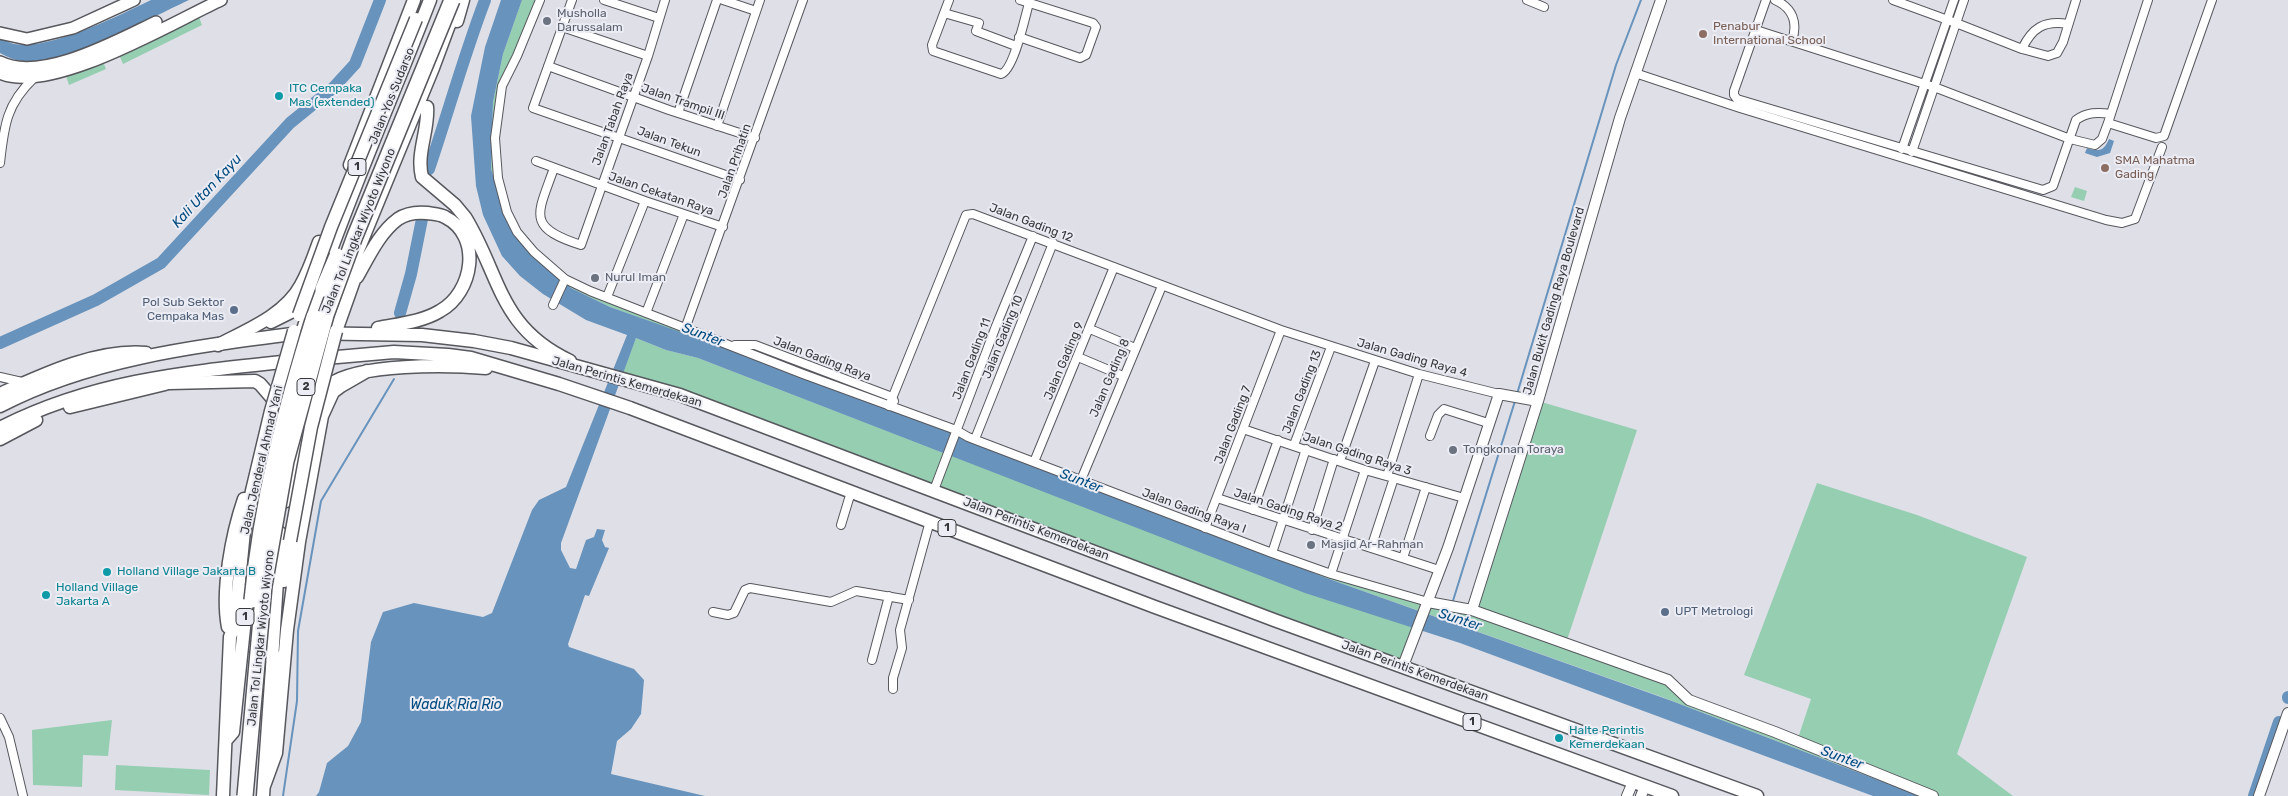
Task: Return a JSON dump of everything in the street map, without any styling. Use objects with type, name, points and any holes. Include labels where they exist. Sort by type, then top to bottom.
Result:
[{"type":"highway","name":"Jalan Tol Lingkar Wiyoto Wiyono","points":[[235,796],[256,556],[281,428],[323,289],[440,0]]},
{"type":"highway","name":"Jalan Tol Lingkar Wiyoto Wiyono","points":[[245,796],[264,586],[286,460],[326,315],[355,236],[452,0]]},
{"type":"main road","points":[[0,33],[20,39],[73,28],[134,0]]},
{"type":"main road","points":[[0,62],[24,68],[47,65],[74,58],[120,40],[203,0]]},
{"type":"main road","points":[[0,73],[18,78],[34,78],[64,71],[107,54],[222,0]]},
{"type":"main road","points":[[218,345],[278,310],[301,286],[344,182],[414,0]]},
{"type":"main road","name":"Jalan Yos Sudarso","points":[[297,332],[331,227],[424,0]]},
{"type":"main road","name":"Jalan Yos Sudarso","points":[[297,332],[430,0]]},
{"type":"main road","points":[[272,660],[290,541],[331,332],[332,314],[449,25],[457,15],[463,0]]},
{"type":"main road","points":[[264,791],[279,540],[305,410],[318,358],[350,289],[424,112],[456,30],[457,15]]},
{"type":"main road","points":[[407,59],[418,69],[425,71],[433,68]]},
{"type":"main road","points":[[424,112],[428,116],[420,169],[425,181],[458,209],[470,225],[513,316],[538,342],[567,360],[591,370]]},
{"type":"main road","points":[[0,406],[49,383],[76,374],[161,355],[297,332],[353,333],[392,330],[440,311],[458,296],[469,271],[470,258],[463,236],[452,221],[444,216],[417,212],[397,220],[376,244],[350,289]]},
{"type":"main road","points":[[243,332],[284,316],[315,290]]},
{"type":"main road","name":"Jalan Perintis Kemerdekaan","points":[[392,330],[404,335],[439,336],[511,348],[697,400],[1274,620],[1757,796]]},
{"type":"main road","points":[[297,332],[318,358]]},
{"type":"main road","name":"Jalan Jenderal Ahmad Yani","points":[[226,740],[233,732],[255,527],[267,456],[292,361],[297,332]]},
{"type":"main road","name":"Jalan Jenderal Ahmad Yani","points":[[223,796],[230,637],[235,623],[244,531],[271,411],[297,332]]},
{"type":"main road","points":[[292,361],[308,346],[331,332]]},
{"type":"main road","points":[[0,394],[26,382],[96,358],[132,352],[161,355]]},
{"type":"main road","name":"Jalan Perintis Kemerdekaan","points":[[0,428],[55,404],[92,391],[186,373],[318,358],[399,352],[471,358],[612,402],[1155,607],[1633,782],[1643,791],[1672,796]]},
{"type":"main road","points":[[305,410],[329,384],[341,378],[367,371],[477,367],[506,369]]},
{"type":"main road","points":[[264,791],[276,753],[287,630],[299,542],[322,416],[333,392],[367,371]]},
{"type":"main road","points":[[169,383],[186,373]]},
{"type":"main road","points":[[0,439],[39,419],[80,403],[169,383],[255,381],[260,384],[279,406]]},
{"type":"main road","points":[[230,637],[227,621],[229,563],[235,526],[260,445],[271,439]]},
{"type":"main road","points":[[252,475],[267,456]]},
{"type":"street","name":"Jalan Gading Raya","points":[[540,0],[500,92],[495,146],[498,178],[512,222],[534,252],[565,280],[686,329],[955,431]]},
{"type":"street","points":[[548,66],[572,0]]},
{"type":"street","points":[[604,0],[658,18]]},
{"type":"street","name":"Jalan Tabah Raya","points":[[554,168],[542,199],[541,218],[545,229],[552,234],[581,245],[648,56],[665,0]]},
{"type":"street","points":[[678,113],[716,0]]},
{"type":"street","points":[[723,0],[756,11]]},
{"type":"street","points":[[717,126],[760,0]]},
{"type":"street","name":"Jalan Prihatin","points":[[686,329],[803,0]]},
{"type":"street","points":[[949,0],[932,49],[936,53],[1001,74],[1006,71],[1016,46],[1029,3]]},
{"type":"street","points":[[1019,37],[1080,58],[1086,55],[1096,30],[1096,25],[1093,23],[1020,0]]},
{"type":"street","points":[[1527,0],[1544,7]]},
{"type":"street","name":"Jalan Bukit Gading Raya Boulevard","points":[[1470,609],[1620,118],[1661,0]]},
{"type":"street","points":[[1766,0],[1734,91],[1735,98],[2043,190],[2053,186],[2074,126],[2082,116],[2096,112],[2111,114]]},
{"type":"street","points":[[1775,0],[1789,9],[1793,17],[1795,25],[1792,41]]},
{"type":"street","points":[[1893,0],[1956,22],[2022,49],[2048,56],[2057,53],[2064,42],[2076,0]]},
{"type":"street","points":[[1902,149],[1954,0]]},
{"type":"street","points":[[1912,152],[1964,0]]},
{"type":"street","points":[[1756,30],[1934,87],[2070,139],[2095,145],[2102,139],[2108,123],[2148,0]]},
{"type":"street","points":[[2108,123],[2156,138],[2164,136],[2212,0]]},
{"type":"street","points":[[944,13],[979,23],[976,31],[1016,46]]},
{"type":"street","points":[[2022,49],[2033,30],[2049,24],[2068,24]]},
{"type":"street","points":[[562,27],[648,56]]},
{"type":"street","name":"Jalan Trampil III","points":[[548,66],[678,113],[755,138]]},
{"type":"street","name":"Jalan Tekun","points":[[548,66],[533,108],[740,180]]},
{"type":"street","points":[[1635,74],[2106,220],[2122,223],[2135,219],[2162,147]]},
{"type":"street","points":[[0,163],[2,130],[10,107],[34,78]]},
{"type":"street","name":"Jalan Cekatan Raya","points":[[536,161],[601,186],[723,227]]},
{"type":"street","points":[[607,297],[645,201]]},
{"type":"street","points":[[646,313],[684,214]]},
{"type":"street","name":"Jalan Gading 12","points":[[892,397],[966,215],[973,214],[1053,243],[1281,330]]},
{"type":"street","name":"Jalan Gading 11","points":[[934,490],[955,431],[1033,236]]},
{"type":"street","name":"Jalan Gading 10","points":[[975,439],[1053,243]]},
{"type":"street","name":"Jalan Gading 9","points":[[1034,462],[1114,267]]},
{"type":"street","points":[[554,304],[565,280]]},
{"type":"street","name":"Jalan Gading 8","points":[[1081,480],[1162,286]]},
{"type":"street","points":[[1090,329],[1135,348]]},
{"type":"street","name":"Jalan Gading Raya 4","points":[[1281,330],[1419,374],[1534,400]]},
{"type":"street","name":"Jalan Gading 7","points":[[1205,528],[1281,330]]},
{"type":"street","name":"Jalan Gading Raya","points":[[733,346],[755,345],[892,397]]},
{"type":"street","name":"Jalan Gading 13","points":[[1294,445],[1331,347]]},
{"type":"street","points":[[1078,357],[1123,376]]},
{"type":"street","points":[[1312,530],[1375,361]]},
{"type":"street","points":[[1371,548],[1419,374]]},
{"type":"street","points":[[0,377],[26,382]]},
{"type":"street","points":[[1403,666],[1430,603],[1439,570],[1488,423],[1503,394]]},
{"type":"street","points":[[892,397],[893,407]]},
{"type":"street","points":[[1430,436],[1438,415],[1444,409],[1488,423]]},
{"type":"street","name":"Jalan Gading Raya 3","points":[[1243,429],[1365,470],[1464,498]]},
{"type":"street","name":"Jalan Gading Raya I","points":[[955,431],[1272,553],[1331,574],[1430,603]]},
{"type":"street","points":[[1253,510],[1278,440]]},
{"type":"street","points":[[1272,553],[1306,450]]},
{"type":"street","points":[[1331,574],[1365,470]]},
{"type":"street","points":[[1403,558],[1426,487]]},
{"type":"street","points":[[841,525],[851,492]]},
{"type":"street","name":"Jalan Gading Raya 2","points":[[1217,498],[1439,570]]},
{"type":"street","points":[[893,689],[893,678],[902,648],[900,630],[930,521]]},
{"type":"street","points":[[713,612],[728,615],[734,613],[745,590],[750,588],[831,602],[856,591],[908,600]]},
{"type":"street","points":[[872,660],[889,596]]},
{"type":"street","points":[[1430,603],[1470,609],[1668,680],[1689,700],[1775,732],[1933,796]]},
{"type":"street","points":[[2259,796],[2288,713]]},
{"type":"street","points":[[0,718],[9,738],[23,796]]},
{"type":"street","points":[[0,742],[9,738]]},
{"type":"street","points":[[1627,796],[1633,782]]},
{"type":"green space","points":[[522,0],[540,0],[505,77],[496,122],[498,178],[517,232],[565,279],[1331,574],[1472,610],[1538,401],[1637,430],[1566,643],[1668,680],[1684,696],[1797,741],[1811,699],[1744,675],[1817,483],[1917,515],[2027,557],[1957,754],[2013,796],[1920,796],[1662,697],[1329,579],[799,376],[610,307],[571,288],[531,255],[512,231],[491,169],[493,102],[503,54]]},
{"type":"green space","points":[[197,12],[202,25],[123,64],[117,50],[101,57],[106,69],[69,85],[64,70],[47,65]]},
{"type":"green space","points":[[2075,187],[2087,191],[2084,201],[2071,197]]},
{"type":"green space","points":[[636,338],[666,350],[698,358],[1004,476],[1417,629],[1403,666],[620,378]]},
{"type":"green space","points":[[112,720],[108,756],[83,755],[82,787],[33,785],[32,730]]},
{"type":"green space","points":[[116,765],[210,770],[209,795],[115,790]]},
{"type":"water","points":[[151,0],[189,0],[130,29],[61,56],[22,61],[0,53],[0,38],[14,44],[47,42],[103,23]]},
{"type":"water","name":"Waduk Ria Rio","points":[[501,0],[522,0],[503,54],[493,102],[491,169],[512,231],[531,255],[571,288],[610,307],[892,407],[1329,579],[1672,701],[1920,796],[1873,796],[1460,643],[1305,593],[698,358],[666,350],[636,338],[561,543],[561,550],[570,568],[576,569],[586,540],[594,537],[597,529],[605,530],[602,540],[605,547],[609,548],[589,596],[585,595],[568,644],[569,647],[634,669],[644,680],[641,714],[631,729],[617,741],[611,774],[705,796],[316,796],[319,792],[327,763],[348,746],[361,722],[371,642],[383,612],[414,603],[483,617],[492,613],[532,510],[539,500],[566,487],[627,335],[586,320],[543,294],[520,276],[502,256],[483,215],[476,186],[471,116],[485,47]]},
{"type":"water","points":[[2109,139],[2114,141],[2110,153],[2097,157],[2085,153],[2087,148],[2101,150]]},
{"type":"waterway","name":"Kali Utan Kayu","points":[[0,343],[96,300],[161,263],[290,123],[333,88],[355,64],[380,0]]},
{"type":"waterway","points":[[429,169],[485,0]]},
{"type":"waterway","points":[[1517,394],[1616,65],[1641,0]]},
{"type":"waterway","points":[[400,313],[411,274],[422,219]]},
{"type":"waterway","points":[[283,796],[297,701],[298,631],[321,501],[394,379]]},
{"type":"waterway","name":"Sunter","points":[[1452,604],[1515,401]]},
{"type":"waterway","name":"Sunter","points":[[1447,623],[1450,611]]},
{"type":"waterway","points":[[2254,796],[2279,722]]},
{"type":"place","name":"Musholla Darussalam","points":[[547,21]]},
{"type":"place","name":"Penabur International School","points":[[1703,34]]},
{"type":"place","name":"ITC Cempaka Mas (extended)","points":[[279,96]]},
{"type":"place","name":"SMA Mahatma Gading","points":[[2105,168]]},
{"type":"place","name":"Nurul Iman","points":[[595,278]]},
{"type":"place","name":"Pol Sub Sektor Cempaka Mas","points":[[234,310]]},
{"type":"place","name":"Tongkonan Toraya","points":[[1453,450]]},
{"type":"place","name":"Masjid Ar-Rahman","points":[[1311,545]]},
{"type":"place","name":"Holland Village Jakarta B","points":[[107,572]]},
{"type":"place","name":"Holland Village Jakarta A","points":[[46,595]]},
{"type":"place","name":"UPT Metrologi","points":[[1665,612]]},
{"type":"place","name":"Halte Perintis Kemerdekaan","points":[[1559,738]]}]
